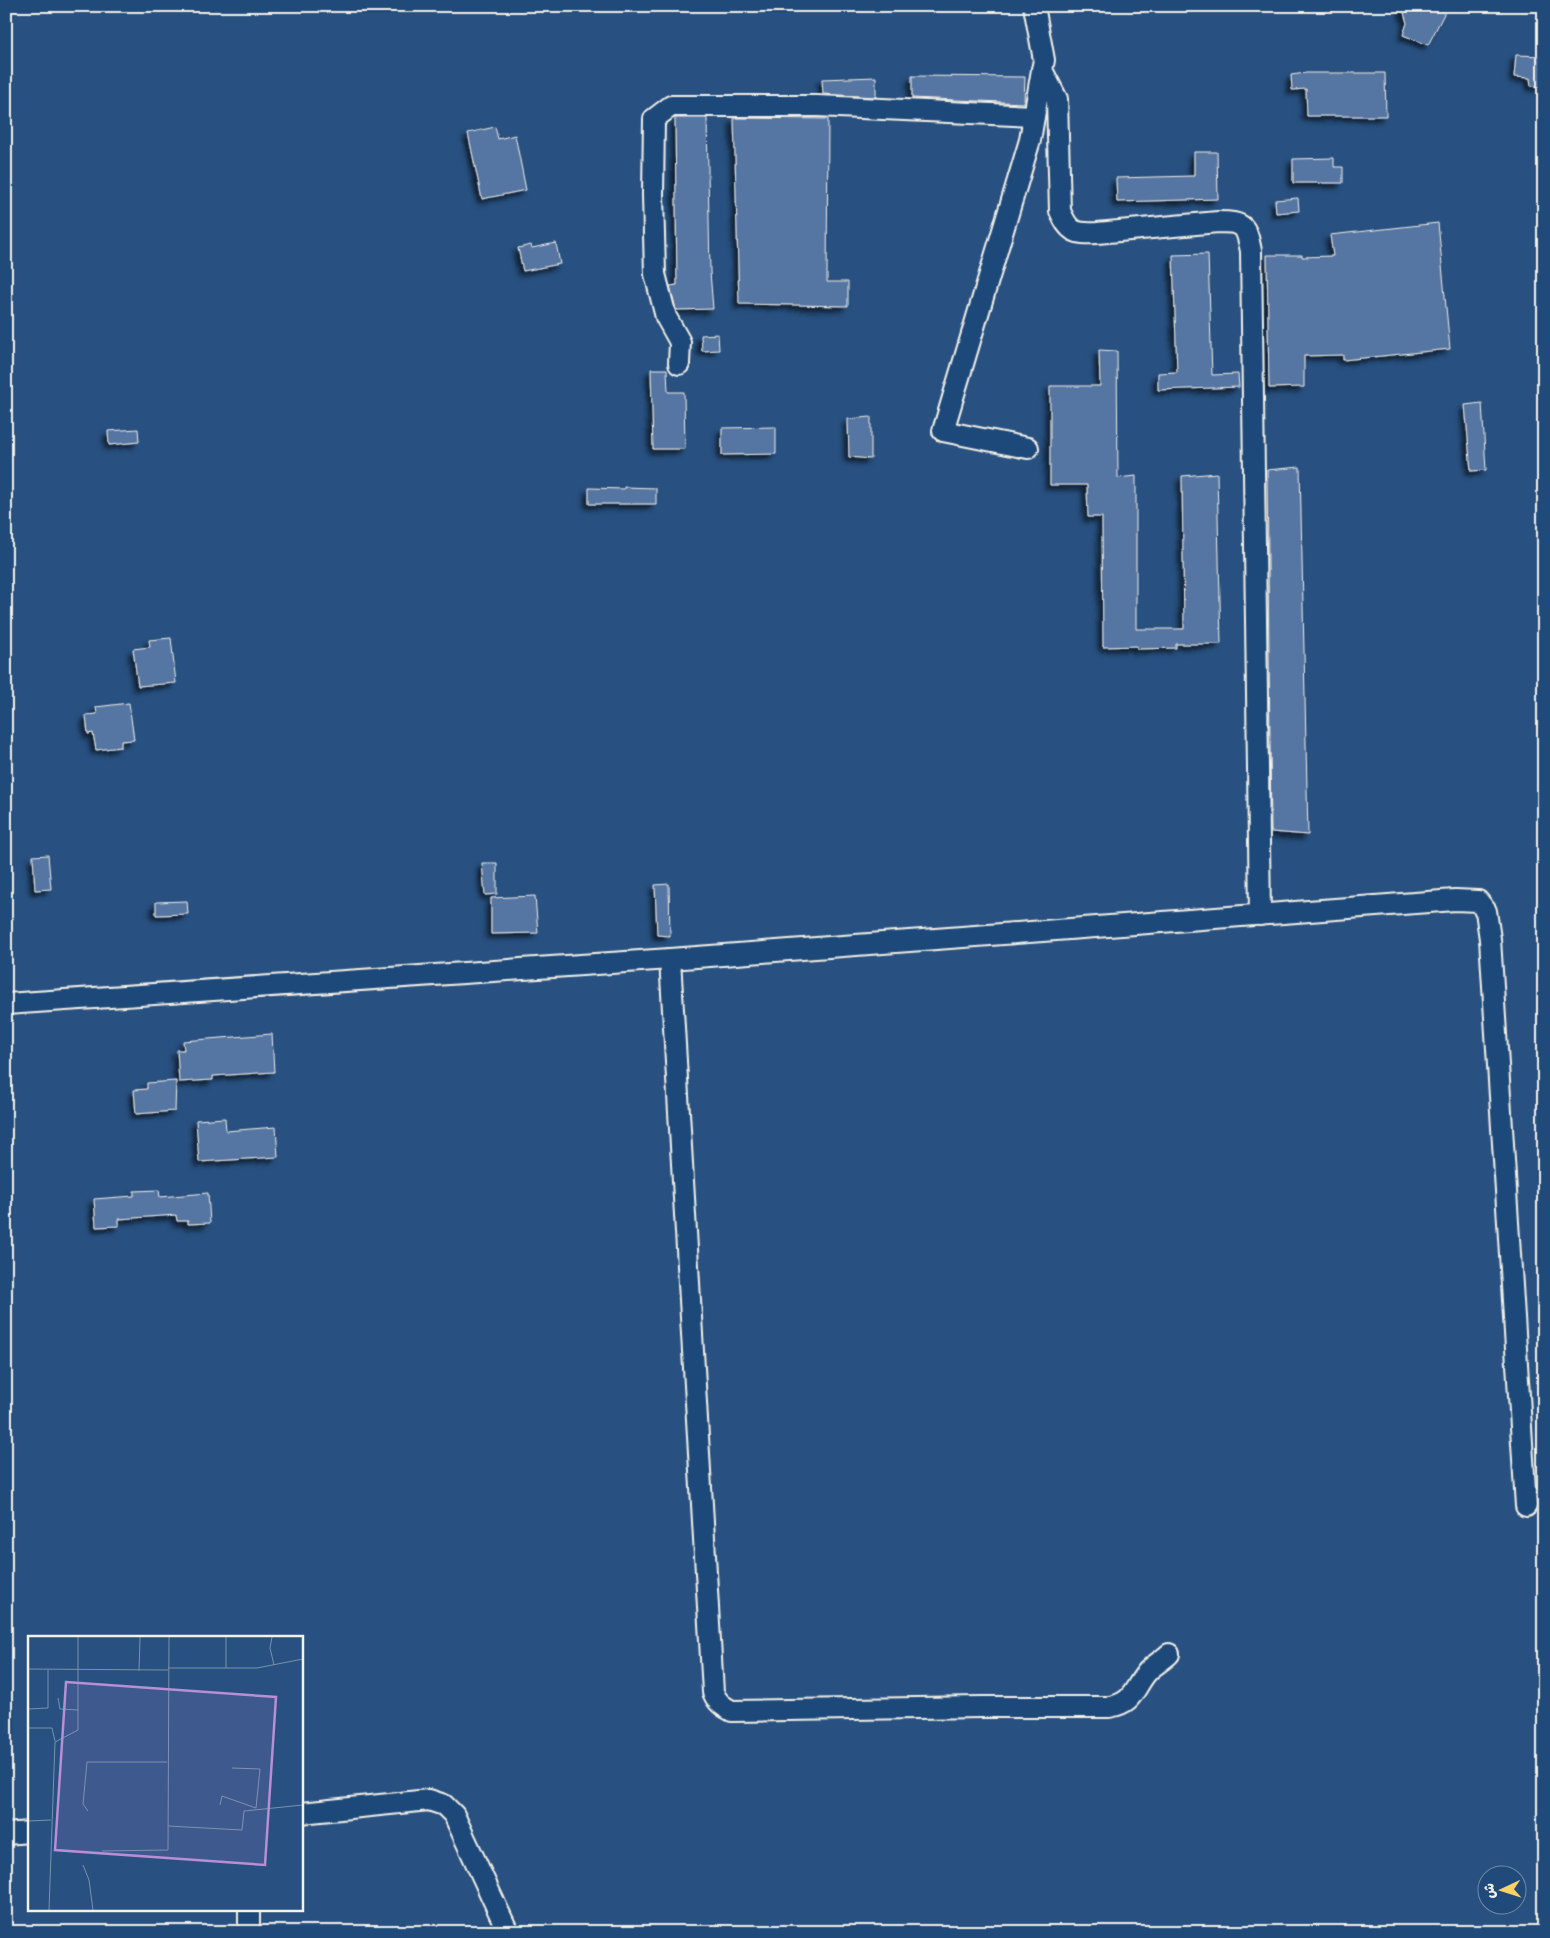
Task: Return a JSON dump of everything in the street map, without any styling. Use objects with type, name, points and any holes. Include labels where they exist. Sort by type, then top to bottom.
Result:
[{"type":"street","points":[[1028,448],[943,431],[1030,140],[1044,60],[1034,6]]},
{"type":"street","points":[[1042,70],[1058,99],[1060,211],[1066,225],[1080,234],[1097,234],[1218,222],[1236,222],[1247,231],[1251,251],[1260,915]]},
{"type":"street","points":[[679,364],[680,342],[666,317],[655,274],[654,119],[671,106],[817,106],[1034,116]]},
{"type":"street","points":[[6,1004],[1478,901],[1486,911],[1490,939],[1526,1506]]},
{"type":"street","points":[[670,959],[712,1682],[716,1701],[722,1707],[732,1711],[1109,1707],[1121,1705],[1133,1694],[1148,1671],[1169,1654]]},
{"type":"street","points":[[302,1812],[429,1800],[444,1805],[454,1815],[508,1932]]},
{"type":"street","points":[[6,1834],[28,1832]]},
{"type":"street","points":[[249,1910],[249,1932]]},
{"type":"building","points":[[1402,6],[1432,6],[1445,12],[1428,45],[1403,35],[1407,23]]},
{"type":"building","points":[[1516,55],[1544,56],[1544,87],[1531,86],[1530,78],[1514,77]]},
{"type":"building","points":[[1306,73],[1385,73],[1386,116],[1307,116],[1306,89],[1292,90],[1291,75]]},
{"type":"building","points":[[912,76],[1025,77],[1024,103],[912,98]]},
{"type":"building","points":[[876,77],[876,97],[823,94],[822,79]]},
{"type":"building","points":[[675,118],[707,118],[710,272],[713,309],[676,310],[670,286],[677,285]]},
{"type":"building","points":[[734,118],[828,119],[827,282],[848,282],[848,306],[739,304]]},
{"type":"building","points":[[495,127],[498,139],[515,135],[526,190],[482,199],[468,133]]},
{"type":"building","points":[[1194,152],[1217,152],[1218,199],[1117,202],[1116,178],[1194,176]]},
{"type":"building","points":[[1334,158],[1334,167],[1343,167],[1343,183],[1293,183],[1293,159]]},
{"type":"building","points":[[1298,198],[1299,211],[1276,213],[1275,200]]},
{"type":"building","points":[[1438,223],[1450,349],[1343,360],[1343,355],[1304,356],[1304,387],[1269,388],[1267,255],[1333,256],[1330,235]]},
{"type":"building","points":[[556,243],[560,264],[523,271],[518,248],[531,245],[532,248]]},
{"type":"building","points":[[1208,254],[1212,375],[1238,374],[1239,387],[1158,390],[1158,373],[1177,372],[1173,255]]},
{"type":"building","points":[[718,334],[719,350],[702,351],[701,335]]},
{"type":"building","points":[[1099,350],[1117,351],[1118,478],[1136,476],[1136,629],[1184,629],[1182,476],[1217,473],[1221,644],[1176,644],[1176,648],[1137,649],[1137,646],[1103,647],[1102,517],[1088,517],[1087,485],[1050,485],[1050,386],[1100,386]]},
{"type":"building","points":[[651,369],[667,369],[668,392],[684,392],[685,449],[653,449]]},
{"type":"building","points":[[1482,403],[1486,470],[1471,471],[1465,405]]},
{"type":"building","points":[[871,417],[871,459],[849,457],[848,419]]},
{"type":"building","points":[[776,427],[776,454],[722,455],[722,428]]},
{"type":"building","points":[[138,429],[139,442],[109,445],[108,431]]},
{"type":"building","points":[[1300,467],[1308,835],[1271,832],[1267,470]]},
{"type":"building","points":[[624,487],[656,488],[656,504],[589,504],[589,488],[624,489]]},
{"type":"building","points":[[171,638],[176,683],[138,686],[133,649],[150,647],[149,640]]},
{"type":"building","points":[[129,703],[134,740],[121,741],[121,747],[96,750],[93,733],[88,734],[86,715],[97,714],[96,707]]},
{"type":"building","points":[[48,855],[51,889],[35,890],[33,856]]},
{"type":"building","points":[[482,863],[497,863],[497,894],[485,895]]},
{"type":"building","points":[[669,884],[670,936],[657,935],[655,885]]},
{"type":"building","points":[[535,896],[538,933],[491,934],[491,898]]},
{"type":"building","points":[[187,901],[188,914],[156,915],[156,902]]},
{"type":"building","points":[[272,1034],[274,1072],[213,1076],[213,1080],[179,1082],[177,1050],[184,1050],[183,1041]]},
{"type":"building","points":[[176,1081],[175,1111],[136,1114],[134,1090],[147,1089],[147,1083]]},
{"type":"building","points":[[225,1118],[226,1131],[276,1127],[278,1157],[199,1162],[196,1120]]},
{"type":"building","points":[[159,1190],[160,1197],[208,1193],[210,1223],[188,1224],[188,1221],[177,1221],[176,1215],[119,1219],[119,1226],[96,1227],[94,1199],[134,1196],[134,1191]]}]
